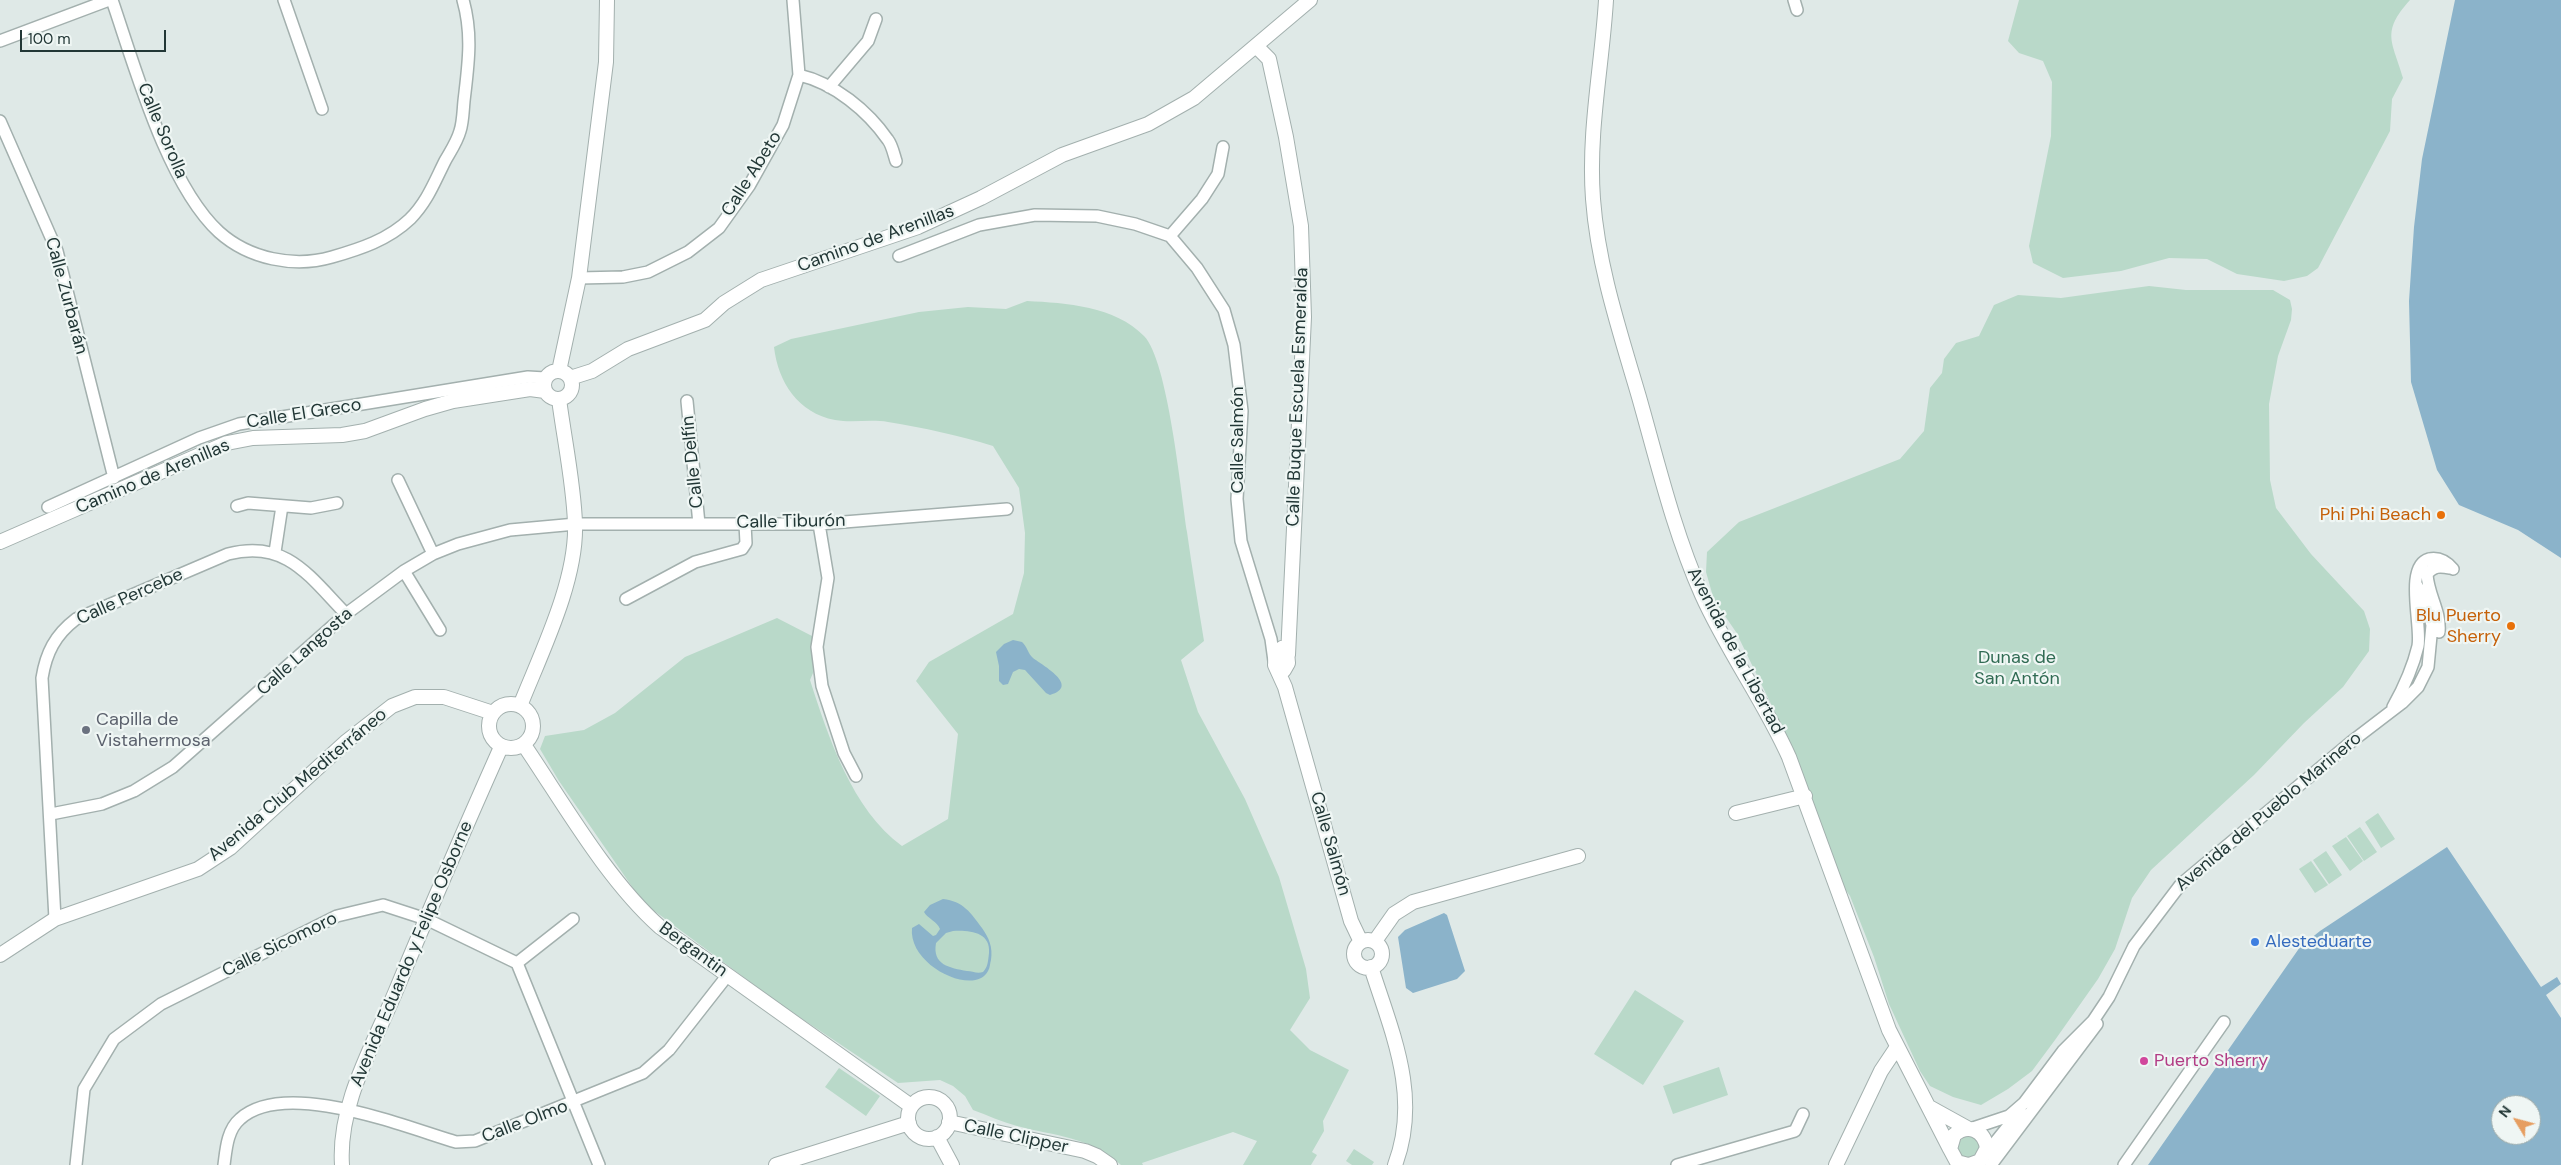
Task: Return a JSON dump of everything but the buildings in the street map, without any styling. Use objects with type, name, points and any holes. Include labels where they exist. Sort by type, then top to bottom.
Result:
[{"type":"street","name":"Calle Sorolla","points":[[111,0],[149,106],[176,173],[198,206],[218,231],[235,244],[260,256],[304,262],[325,259],[381,240],[409,220],[429,197],[461,131],[470,52],[463,0]]},
{"type":"street","points":[[0,41],[111,0]]},
{"type":"street","points":[[284,0],[322,109]]},
{"type":"street","points":[[559,399],[570,391],[564,374],[579,278],[606,62],[607,0]]},
{"type":"street","name":"Calle Abeto","points":[[579,278],[624,277],[648,272],[688,252],[719,228],[749,186],[783,125],[800,75],[794,0]]},
{"type":"street","name":"Camino de Arenillas","points":[[564,374],[592,371],[628,349],[705,320],[724,303],[761,280],[918,227],[981,198],[1062,155],[1148,124],[1194,98],[1310,0]]},
{"type":"street","name":"Avenida de la Libertad","points":[[1606,0],[1593,130],[1592,167],[1596,228],[1608,290],[1685,555],[1707,606],[1778,732],[1805,796],[1826,860],[1897,1047],[1929,1107],[1952,1157]]},
{"type":"street","points":[[829,87],[868,41],[876,19]]},
{"type":"street","name":"Calle Buque Escuela Esmeralda","points":[[1256,47],[1269,59],[1286,137],[1301,226],[1304,317],[1288,634],[1282,657],[1285,687]]},
{"type":"street","points":[[800,75],[814,78],[843,95],[890,141],[896,161]]},
{"type":"street","name":"Calle Zurbarán","points":[[0,121],[57,251],[114,478]]},
{"type":"street","points":[[899,256],[979,225],[1035,215],[1098,216],[1135,224],[1170,236],[1202,199],[1218,174],[1223,147]]},
{"type":"street","name":"Calle Salmón","points":[[1170,236],[1197,268],[1224,310],[1234,346],[1242,411],[1237,498],[1241,541],[1271,639],[1282,657]]},
{"type":"street","points":[[559,399],[551,397],[545,384],[549,374],[564,374]]},
{"type":"street","name":"Calle El Greco","points":[[48,507],[199,438],[239,424],[528,377],[545,384]]},
{"type":"street","name":"Camino de Arenillas","points":[[0,542],[227,443],[253,438],[342,436],[425,409],[453,402],[530,389],[545,384]]},
{"type":"street","points":[[520,706],[556,617],[572,562],[576,524],[559,399]]},
{"type":"street","name":"Calle Delfín","points":[[687,401],[699,524]]},
{"type":"street","points":[[398,480],[433,554]]},
{"type":"street","points":[[237,506],[248,503],[311,508],[337,503]]},
{"type":"street","points":[[274,552],[282,506]]},
{"type":"street","name":"Calle Tiburón","points":[[576,524],[819,524],[1007,509]]},
{"type":"street","name":"Calle Langosta","points":[[51,814],[102,804],[134,791],[173,767],[346,614],[404,571],[433,554],[510,530],[576,524]]},
{"type":"street","points":[[626,599],[695,562],[742,549],[746,543],[744,524]]},
{"type":"street","points":[[819,524],[828,578],[817,647],[822,686],[844,753],[856,776]]},
{"type":"street","name":"Calle Percebe","points":[[55,918],[51,814],[42,678],[48,652],[64,629],[76,619],[228,554],[247,549],[274,552],[290,560],[310,577],[346,614]]},
{"type":"street","name":"Avenida del Pueblo Marinero","points":[[1978,1163],[2010,1124],[2041,1099],[2092,1034],[2134,946],[2181,884],[2390,710],[2402,703],[2418,687],[2438,641],[2440,623],[2427,574],[2432,568],[2440,566],[2453,569],[2443,560],[2434,558],[2424,561],[2418,570],[2416,584],[2418,645],[2399,695],[2390,710]]},
{"type":"street","points":[[404,571],[440,630]]},
{"type":"street","name":"Avenida del Pueblo Marinero","points":[[2416,584],[2425,599],[2432,625],[2429,662]]},
{"type":"street","name":"Calle Salmón","points":[[1285,687],[1352,921],[1368,942]]},
{"type":"street","name":"Avenida Club Mediterráneo","points":[[0,955],[55,918],[198,869],[230,848],[347,741],[392,706],[415,697],[444,697],[493,713]]},
{"type":"street","points":[[505,705],[520,706],[528,711],[533,719],[534,729],[531,738],[524,745],[509,749],[495,742],[489,728],[493,713],[505,705]]},
{"type":"street","name":"Bergantin","points":[[524,745],[618,883],[642,911],[660,927],[727,976],[911,1106]]},
{"type":"street","name":"Avenida Eduardo y Felipe Osborne","points":[[342,1165],[341,1144],[347,1109],[501,746]]},
{"type":"street","points":[[1736,813],[1805,796]]},
{"type":"street","points":[[1368,942],[1381,948],[1382,958],[1371,967],[1362,966],[1355,959],[1355,949],[1368,942],[1394,914],[1413,902],[1578,856]]},
{"type":"street","name":"Calle Sicomoro","points":[[76,1165],[84,1089],[114,1039],[161,1004],[337,916],[383,905],[426,919],[517,963]]},
{"type":"street","points":[[572,918],[517,963],[572,1104],[599,1165]]},
{"type":"street","points":[[1371,967],[1405,1079],[1405,1114],[1399,1153],[1395,1165]]},
{"type":"street","name":"Calle Olmo","points":[[224,1165],[228,1138],[238,1120],[256,1108],[279,1103],[347,1109],[456,1142],[475,1142],[644,1073],[668,1050],[727,976]]},
{"type":"street","name":"Avenida del Pueblo Marinero","points":[[1968,1128],[2009,1116],[2018,1110],[2063,1051],[2093,1021],[2109,997]]},
{"type":"street","points":[[2124,1165],[2224,1022]]},
{"type":"street","points":[[1836,1165],[1880,1071],[1897,1047]]},
{"type":"street","points":[[928,1097],[940,1100],[948,1110],[949,1122],[942,1134],[937,1137],[930,1138],[916,1134],[909,1123],[911,1106],[921,1098],[928,1097]]},
{"type":"street","points":[[1929,1107],[1982,1135],[1986,1141],[1978,1163],[1958,1162],[1952,1157],[1954,1135],[1968,1128]]},
{"type":"street","points":[[1677,1165],[1706,1162],[1796,1131],[1803,1114]]},
{"type":"street","name":"Calle Clipper","points":[[949,1122],[1085,1151],[1097,1156],[1110,1165]]},
{"type":"street","points":[[776,1165],[909,1123]]},
{"type":"street","points":[[937,1137],[952,1165]]},
{"type":"green space","points":[[2019,0],[2410,0],[2395,21],[2392,30],[2393,46],[2403,78],[2392,99],[2390,131],[2318,268],[2307,276],[2284,281],[2237,274],[2207,259],[2169,258],[2121,271],[2063,278],[2033,263],[2029,246],[2051,136],[2052,82],[2043,61],[2019,53],[2008,41]]},
{"type":"green space","name":"Dunas de San Antón","points":[[2149,286],[2186,290],[2273,290],[2290,300],[2292,309],[2291,320],[2278,356],[2269,404],[2270,480],[2276,508],[2311,554],[2364,611],[2370,629],[2369,651],[2343,687],[2304,723],[2254,775],[2151,870],[2132,898],[2115,949],[2098,979],[2055,1040],[2032,1071],[2008,1089],[1981,1105],[1953,1097],[1930,1086],[1920,1071],[1889,1004],[1874,957],[1850,896],[1838,879],[1788,739],[1736,632],[1714,600],[1706,572],[1707,552],[1739,522],[1900,459],[1924,431],[1930,388],[1942,373],[1944,359],[1956,343],[1979,336],[1994,305],[2018,295],[2061,298]]},
{"type":"green space","points":[[1027,301],[1074,305],[1105,312],[1119,318],[1144,336],[1160,371],[1172,428],[1204,641],[1181,660],[1198,712],[1245,799],[1279,877],[1306,969],[1310,998],[1290,1030],[1310,1050],[1349,1070],[1323,1121],[1324,1131],[1312,1152],[1317,1155],[1311,1165],[1243,1165],[1257,1141],[1233,1132],[1142,1163],[1143,1165],[1121,1165],[1097,1148],[1085,1143],[1011,1124],[973,1110],[965,1096],[953,1086],[940,1080],[898,1083],[780,1004],[649,907],[635,891],[559,781],[540,749],[545,736],[584,730],[615,713],[685,657],[777,618],[812,636],[813,673],[810,680],[825,724],[844,770],[856,792],[869,813],[884,831],[902,846],[948,819],[958,734],[916,681],[929,662],[1013,614],[1024,573],[1025,533],[1019,488],[993,446],[941,432],[888,422],[835,420],[810,411],[800,403],[785,384],[776,360],[774,347],[791,339],[919,312],[968,307],[1006,309]]},
{"type":"green space","points":[[2378,813],[2395,839],[2381,848],[2365,822]]},
{"type":"green space","points":[[2360,827],[2377,852],[2364,861],[2347,836]]},
{"type":"green space","points":[[2346,837],[2363,861],[2350,871],[2332,846]]},
{"type":"green space","points":[[2326,851],[2342,875],[2329,884],[2313,860]]},
{"type":"green space","points":[[2311,861],[2328,885],[2315,893],[2299,869]]},
{"type":"green space","points":[[1635,990],[1684,1021],[1643,1085],[1594,1054]]},
{"type":"green space","points":[[1719,1067],[1728,1095],[1673,1114],[1663,1086]]},
{"type":"green space","points":[[839,1068],[880,1096],[866,1116],[825,1087]]},
{"type":"green space","points":[[1969,1136],[1977,1139],[1980,1147],[1977,1155],[1969,1158],[1961,1155],[1958,1147],[1961,1139]]},
{"type":"green space","points":[[1354,1149],[1374,1162],[1372,1165],[1352,1165],[1346,1161]]},
{"type":"water","points":[[2455,0],[2561,0],[2561,558],[2518,530],[2459,505],[2437,470],[2411,382],[2409,301],[2414,227],[2422,159]]},
{"type":"water","points":[[1013,640],[1022,642],[1033,658],[1051,670],[1061,681],[1062,686],[1059,691],[1050,695],[1046,693],[1025,670],[1019,669],[1013,672],[1008,684],[1003,685],[999,681],[999,666],[996,652],[1004,644]]},
{"type":"water","points":[[2447,847],[2541,987],[2557,977],[2561,984],[2546,995],[2561,1018],[2561,1165],[2148,1165],[2300,947],[2320,931]]},
{"type":"water","points":[[943,899],[956,902],[970,913],[987,935],[990,943],[991,960],[989,970],[981,978],[970,981],[944,974],[920,954],[914,942],[912,928],[919,924],[933,936],[940,929],[924,912],[930,905]],"holes":[[[959,931],[978,934],[983,937],[989,946],[987,966],[983,972],[977,973],[949,967],[940,961],[937,956],[935,950],[936,943],[946,933]]]},
{"type":"water","points":[[1444,913],[1447,915],[1465,971],[1457,979],[1413,993],[1406,988],[1398,937],[1405,930]]},
{"type":"place","name":"Phi Phi Beach","points":[[2441,515]]},
{"type":"place","name":"Blu Puerto Sherry","points":[[2511,626]]},
{"type":"place","name":"Capilla de Vistahermosa","points":[[86,730]]},
{"type":"place","name":"Alesteduarte","points":[[2255,942]]},
{"type":"place","name":"Puerto Sherry","points":[[2144,1061]]}]
